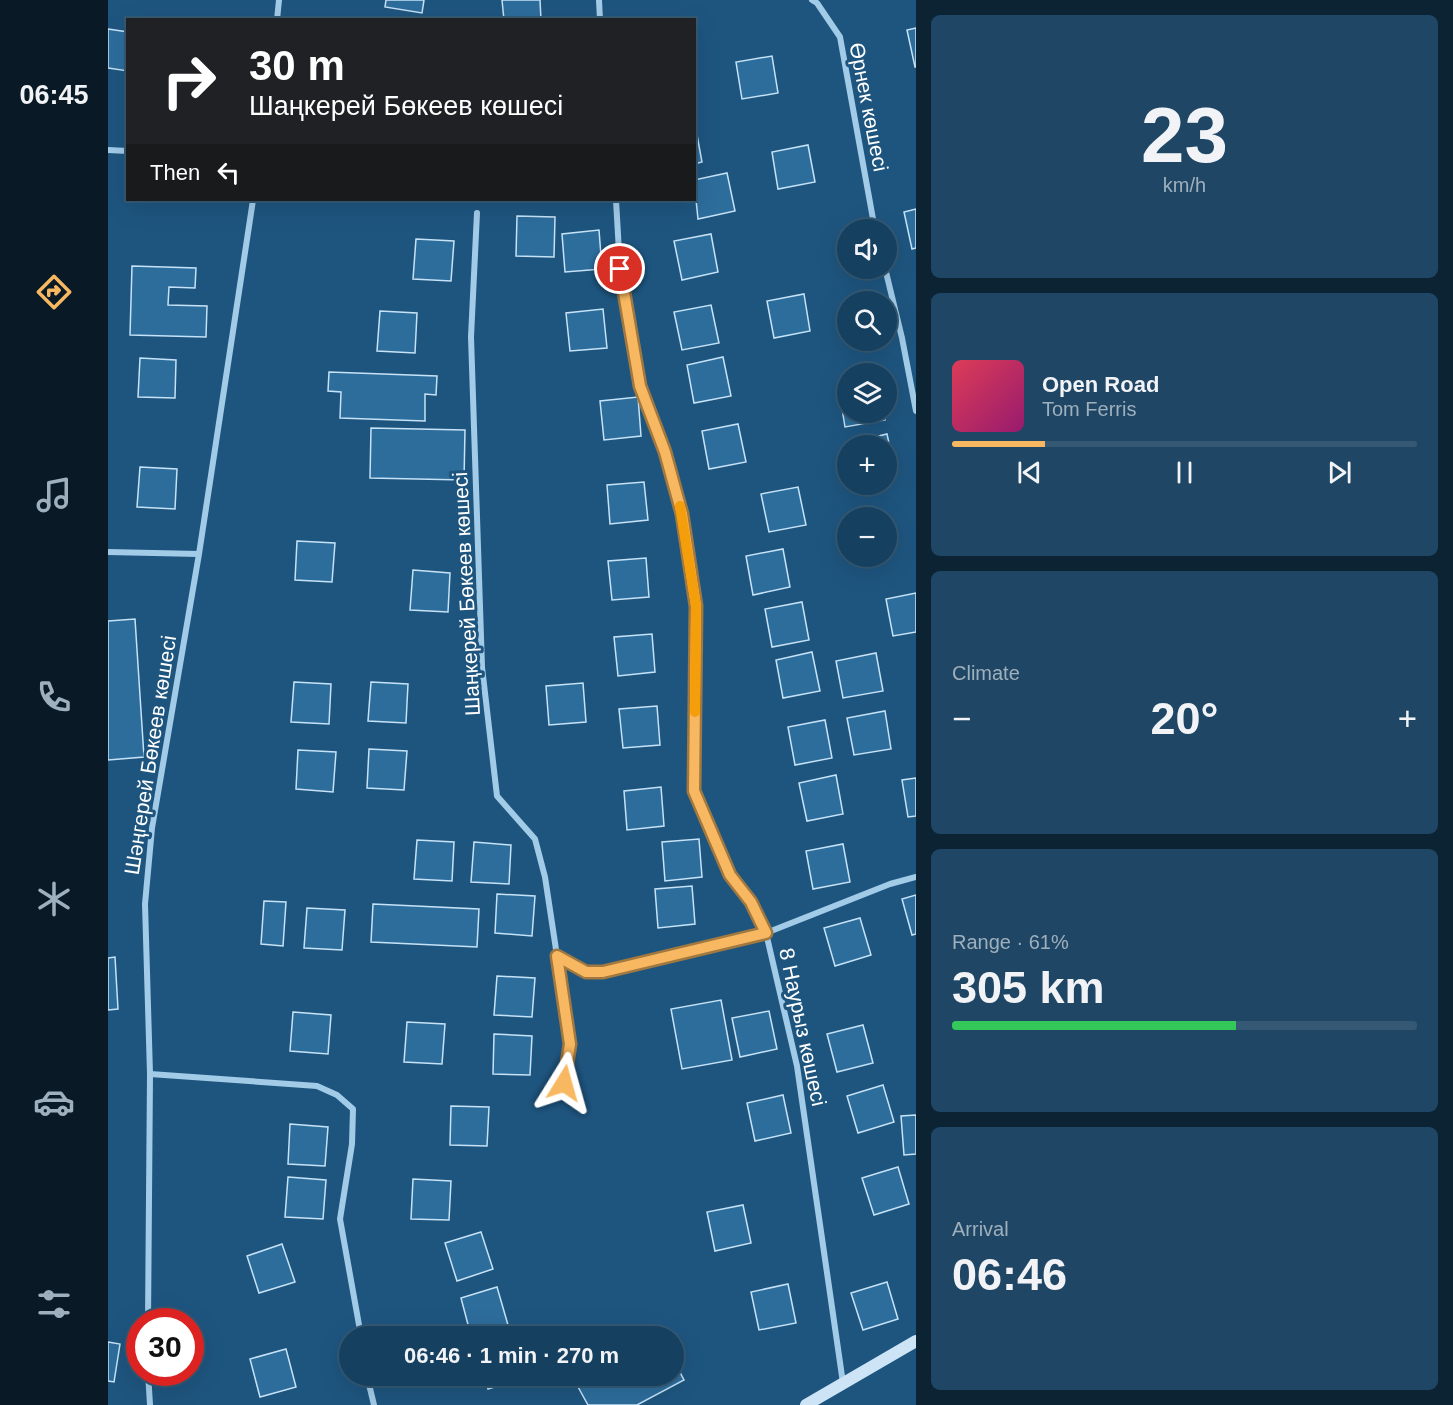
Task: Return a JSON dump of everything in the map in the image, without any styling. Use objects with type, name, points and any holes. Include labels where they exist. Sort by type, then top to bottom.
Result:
[{"type":"main road","points":[[806,1405],[916,1341]]},
{"type":"street","points":[[277,18],[279,0]]},
{"type":"street","points":[[599,0],[600,18]]},
{"type":"street","name":"Өрнек көшесі","points":[[812,0],[817,3],[840,37],[873,219]]},
{"type":"street","points":[[108,150],[126,151]]},
{"type":"street","name":"Шәңгерей Бөкеев көшесі","points":[[148,1308],[150,1074],[145,904],[152,828],[199,554],[253,201]]},
{"type":"street","name":"8 Наурыз көшесі","points":[[616,201],[620,269],[640,386],[665,452],[682,514],[696,606],[694,791],[730,875],[751,902],[766,933],[797,1066],[843,1383]]},
{"type":"street","name":"Шаңкерей Бөкеев көшесі","points":[[477,213],[471,337],[482,668],[497,796],[535,839],[545,877],[570,1044],[564,1083]]},
{"type":"street","points":[[888,279],[916,411]]},
{"type":"street","points":[[108,552],[199,554]]},
{"type":"street","points":[[557,956],[586,972],[603,972],[766,933],[890,884],[916,877]]},
{"type":"street","points":[[150,1074],[317,1086],[337,1095],[353,1109],[352,1144],[340,1219],[359,1326]]},
{"type":"street","points":[[149,1386],[150,1405]]},
{"type":"street","points":[[369,1386],[374,1405]]},
{"type":"building","points":[[386,0],[424,0],[422,13],[385,7]]},
{"type":"building","points":[[502,0],[540,0],[541,18],[504,18]]},
{"type":"building","points":[[916,28],[916,67],[915,67],[907,30]]},
{"type":"building","points":[[108,29],[126,32],[126,71],[108,68]]},
{"type":"building","points":[[772,56],[778,93],[742,99],[736,62]]},
{"type":"building","points":[[696,129],[702,162],[696,164]]},
{"type":"building","points":[[808,145],[815,182],[778,189],[772,152]]},
{"type":"building","points":[[727,173],[735,211],[698,219],[696,180]]},
{"type":"building","points":[[916,209],[916,248],[912,249],[904,212]]},
{"type":"building","points":[[517,216],[555,217],[554,257],[516,256]]},
{"type":"building","points":[[599,230],[602,269],[565,272],[562,234]]},
{"type":"building","points":[[711,234],[718,272],[682,280],[674,241]]},
{"type":"building","points":[[416,239],[454,241],[451,281],[413,279]]},
{"type":"building","points":[[132,266],[196,268],[195,288],[169,287],[168,305],[207,306],[206,337],[130,335]]},
{"type":"building","points":[[804,294],[810,331],[774,338],[767,301]]},
{"type":"building","points":[[711,305],[719,343],[682,350],[674,312]]},
{"type":"building","points":[[603,309],[607,348],[570,351],[566,313]]},
{"type":"building","points":[[380,311],[417,313],[415,353],[377,351]]},
{"type":"building","points":[[723,357],[731,396],[694,403],[687,365]]},
{"type":"building","points":[[140,358],[176,360],[175,398],[138,397]]},
{"type":"building","points":[[329,372],[437,376],[436,395],[425,394],[425,421],[340,418],[341,392],[328,391]]},
{"type":"building","points":[[638,397],[641,436],[604,440],[600,401]]},
{"type":"building","points":[[844,423],[868,423],[845,427]]},
{"type":"building","points":[[738,424],[746,462],[709,469],[702,431]]},
{"type":"building","points":[[371,428],[465,430],[464,480],[370,478]]},
{"type":"building","points":[[140,467],[177,469],[175,509],[137,507]]},
{"type":"building","points":[[644,482],[648,520],[610,524],[607,485]]},
{"type":"building","points":[[798,487],[806,525],[769,532],[761,494]]},
{"type":"building","points":[[297,541],[335,543],[332,582],[295,580]]},
{"type":"building","points":[[783,549],[790,587],[753,595],[746,556]]},
{"type":"building","points":[[646,558],[649,597],[612,600],[608,561]]},
{"type":"building","points":[[413,570],[450,573],[448,612],[410,610]]},
{"type":"building","points":[[916,593],[916,632],[893,636],[886,599]]},
{"type":"building","points":[[802,602],[809,640],[772,647],[765,609]]},
{"type":"building","points":[[135,619],[144,757],[108,760],[108,621]]},
{"type":"building","points":[[652,634],[655,672],[618,676],[614,637]]},
{"type":"building","points":[[812,652],[820,691],[783,698],[776,660]]},
{"type":"building","points":[[876,653],[883,691],[843,698],[836,661]]},
{"type":"building","points":[[294,682],[331,684],[329,724],[291,722]]},
{"type":"building","points":[[371,682],[408,684],[406,723],[368,721]]},
{"type":"building","points":[[583,683],[586,722],[549,725],[546,686]]},
{"type":"building","points":[[657,706],[660,745],[623,748],[619,709]]},
{"type":"building","points":[[885,711],[891,749],[854,755],[847,718]]},
{"type":"building","points":[[825,720],[832,758],[795,765],[788,727]]},
{"type":"building","points":[[369,749],[407,751],[404,790],[367,788]]},
{"type":"building","points":[[298,750],[336,752],[333,792],[296,789]]},
{"type":"building","points":[[836,775],[843,814],[807,821],[799,783]]},
{"type":"building","points":[[916,778],[916,816],[908,817],[902,780]]},
{"type":"building","points":[[661,787],[664,826],[627,830],[624,791]]},
{"type":"building","points":[[699,839],[702,877],[665,881],[662,842]]},
{"type":"building","points":[[417,840],[454,842],[452,881],[414,879]]},
{"type":"building","points":[[474,842],[511,845],[509,884],[471,882]]},
{"type":"building","points":[[843,844],[850,882],[813,889],[806,851]]},
{"type":"building","points":[[692,886],[695,924],[658,928],[655,889]]},
{"type":"building","points":[[497,894],[535,896],[532,936],[495,933]]},
{"type":"building","points":[[916,895],[916,934],[912,935],[902,899]]},
{"type":"building","points":[[264,901],[286,902],[283,946],[261,944]]},
{"type":"building","points":[[373,904],[479,909],[477,947],[371,942]]},
{"type":"building","points":[[307,908],[345,910],[342,950],[304,948]]},
{"type":"building","points":[[860,918],[871,955],[835,966],[824,928]]},
{"type":"building","points":[[115,957],[118,1009],[108,1010],[108,958]]},
{"type":"building","points":[[497,976],[535,978],[532,1017],[494,1015]]},
{"type":"building","points":[[721,1000],[732,1060],[682,1069],[671,1009]]},
{"type":"building","points":[[769,1011],[777,1049],[740,1057],[732,1018]]},
{"type":"building","points":[[293,1012],[331,1015],[328,1054],[290,1051]]},
{"type":"building","points":[[407,1022],[445,1024],[442,1064],[404,1062]]},
{"type":"building","points":[[863,1025],[873,1063],[837,1072],[827,1034]]},
{"type":"building","points":[[494,1034],[532,1036],[530,1075],[493,1074]]},
{"type":"building","points":[[883,1085],[894,1122],[858,1133],[847,1096]]},
{"type":"building","points":[[783,1095],[791,1133],[755,1141],[747,1103]]},
{"type":"building","points":[[451,1106],[489,1107],[487,1146],[450,1145]]},
{"type":"building","points":[[916,1115],[916,1154],[904,1155],[901,1116]]},
{"type":"building","points":[[290,1124],[328,1127],[325,1166],[288,1164]]},
{"type":"building","points":[[898,1167],[909,1204],[874,1215],[862,1178]]},
{"type":"building","points":[[288,1177],[326,1180],[323,1219],[285,1217]]},
{"type":"building","points":[[413,1179],[451,1181],[449,1220],[411,1219]]},
{"type":"building","points":[[743,1205],[751,1243],[715,1251],[707,1212]]},
{"type":"building","points":[[481,1232],[493,1269],[457,1281],[445,1243]]},
{"type":"building","points":[[282,1244],[295,1282],[259,1293],[247,1256]]},
{"type":"building","points":[[887,1282],[898,1319],[863,1330],[851,1293]]},
{"type":"building","points":[[788,1284],[796,1323],[759,1330],[751,1292]]},
{"type":"building","points":[[497,1287],[508,1325],[468,1326],[461,1298]]},
{"type":"building","points":[[108,1342],[120,1344],[114,1382],[108,1381]]},
{"type":"building","points":[[286,1349],[296,1387],[260,1397],[250,1359]]},
{"type":"building","points":[[578,1386],[673,1386],[637,1405],[588,1405]]},
{"type":"slow traffic","points":[[680,506],[696,606],[695,712]]},
{"type":"route","points":[[564,1083],[570,1044],[557,956],[586,972],[603,972],[766,933],[751,902],[730,875],[694,791],[696,606],[682,514],[665,452],[640,386],[620,269]]}]
